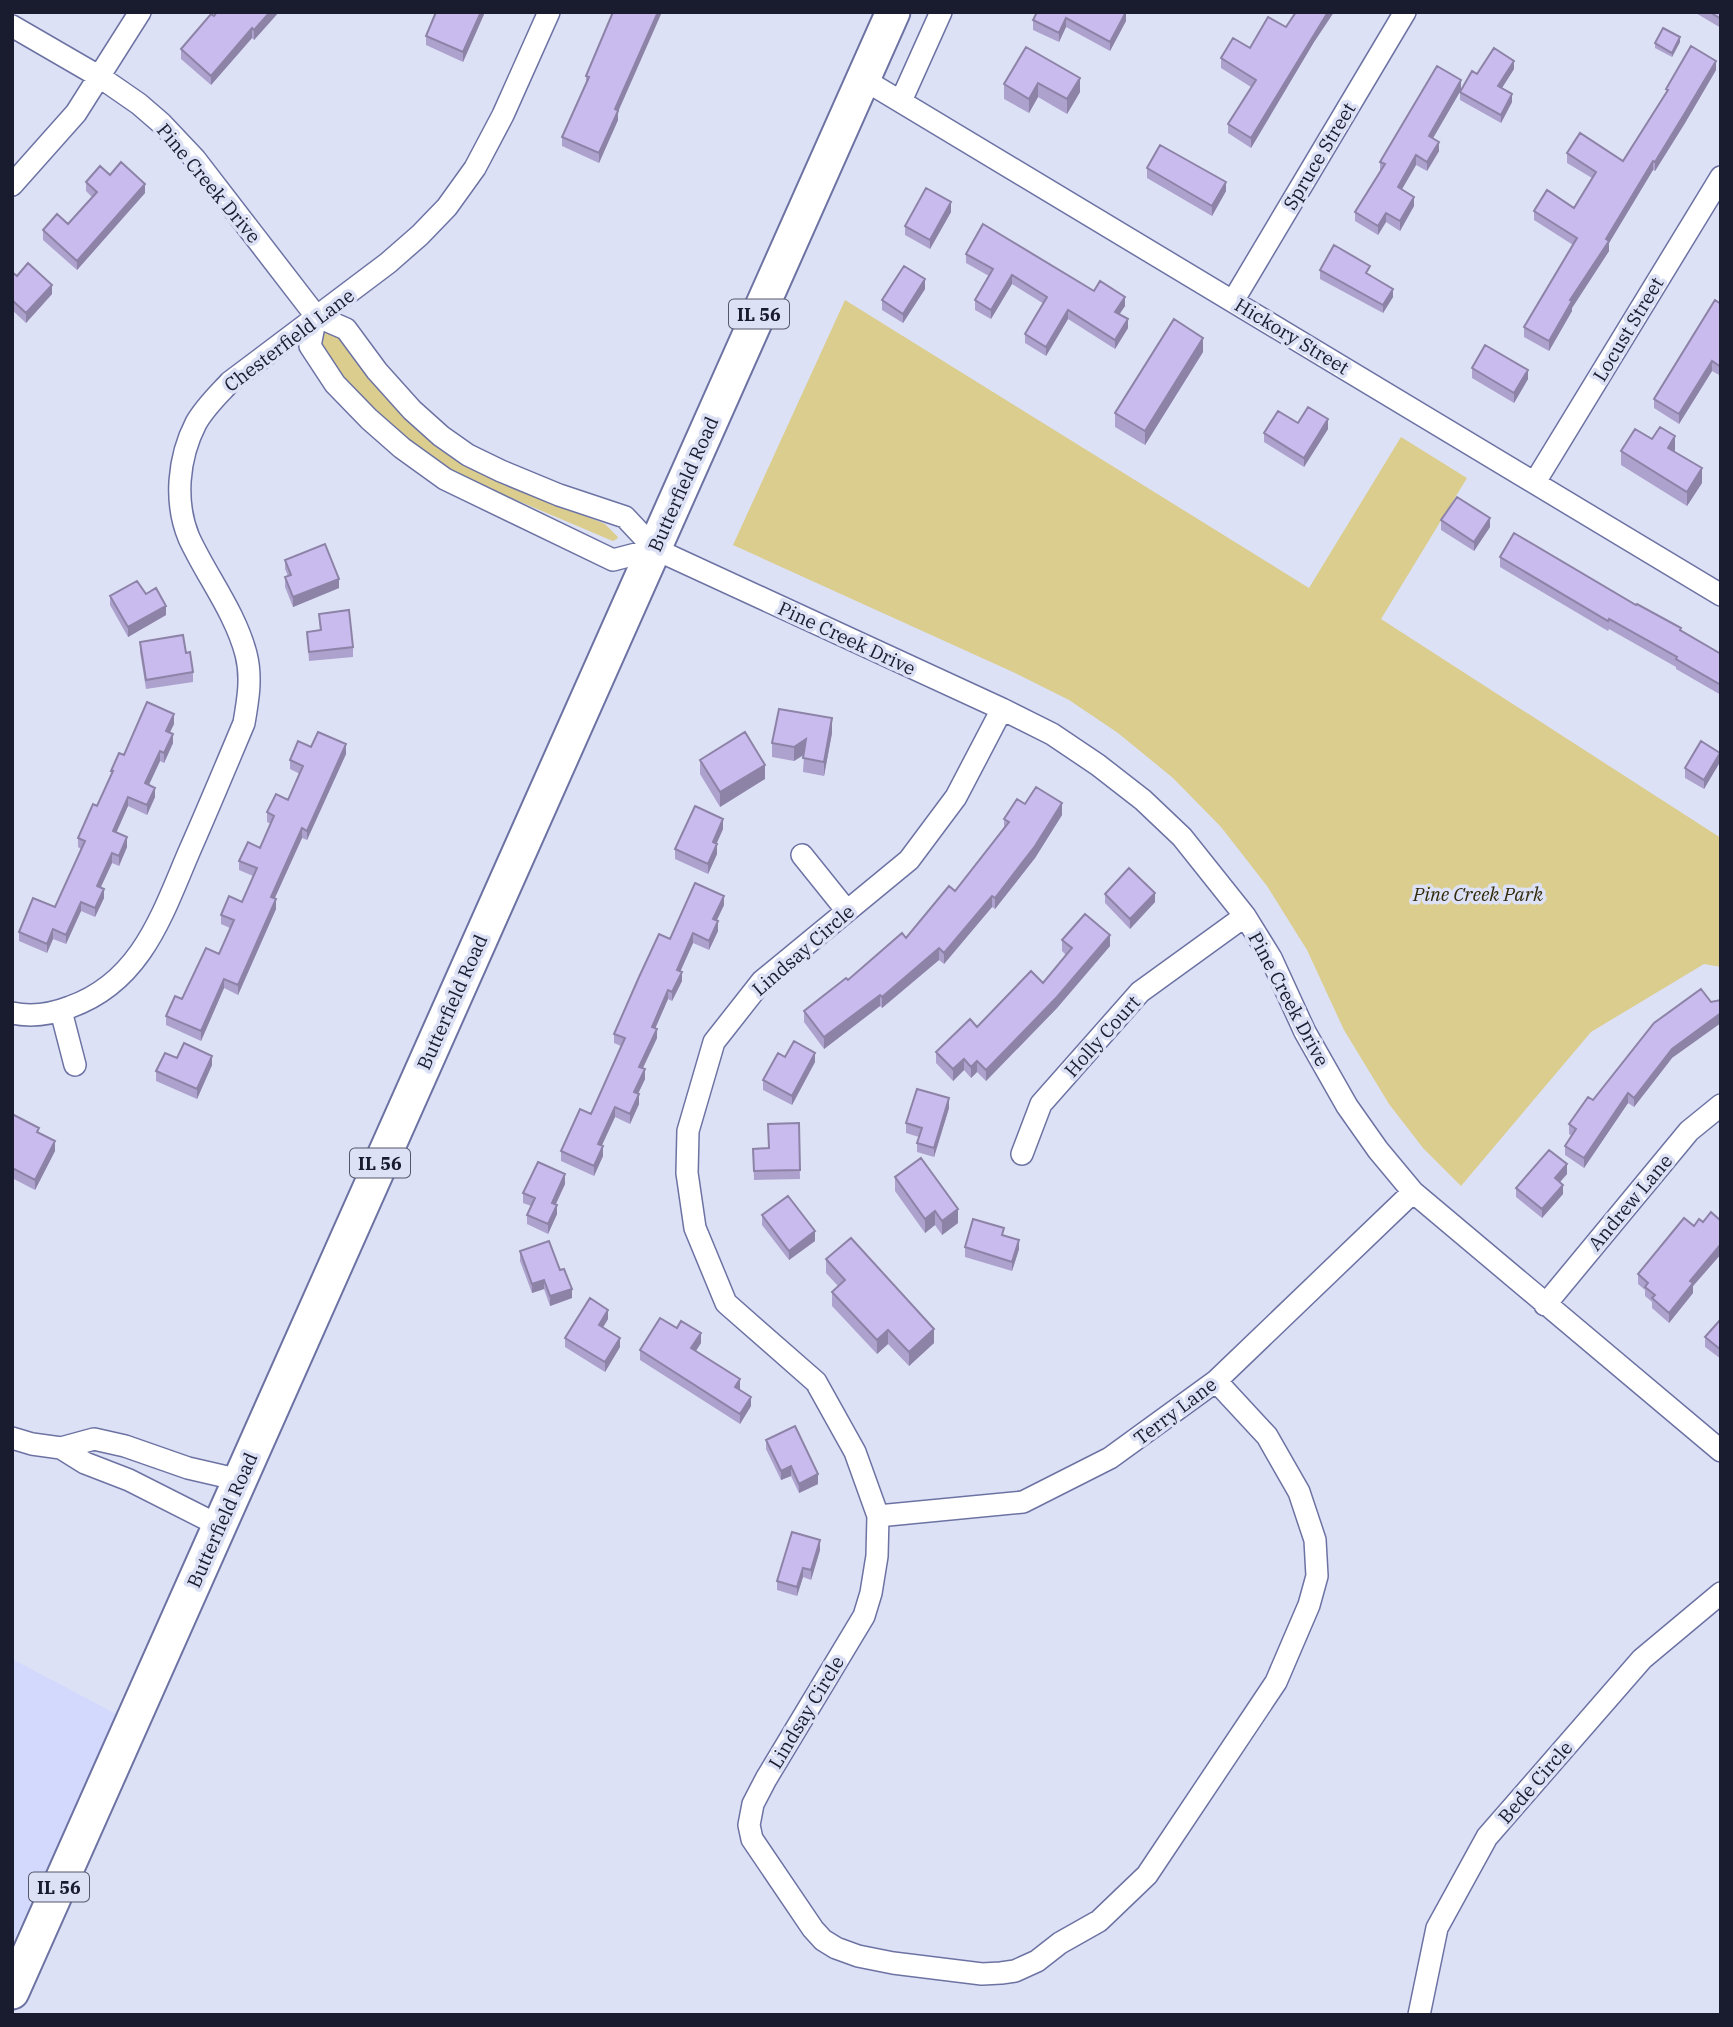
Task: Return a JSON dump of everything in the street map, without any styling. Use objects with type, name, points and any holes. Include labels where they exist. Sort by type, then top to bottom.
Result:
[{"type":"main road","name":"Butterfield Road","points":[[12,1992],[893,12]]},
{"type":"street","points":[[12,185],[76,113],[140,12]]},
{"type":"street","name":"Chesterfield Lane","points":[[12,1013],[26,1016],[61,1011],[86,1001],[124,974],[143,951],[165,907],[244,723],[249,692],[247,656],[238,629],[181,517],[181,467],[197,422],[230,382],[316,316],[350,294],[420,235],[447,207],[475,168],[503,115],[549,12]]},
{"type":"street","points":[[901,101],[941,12]]},
{"type":"street","name":"Spruce Street","points":[[1233,300],[1405,12]]},
{"type":"street","name":"Pine Creek Drive","points":[[12,26],[100,77],[139,104],[195,159],[316,316],[346,329],[377,371],[412,410],[450,443],[501,471],[559,495],[625,517],[655,549],[1052,734],[1143,800],[1182,837],[1245,916],[1271,958],[1305,1032],[1347,1106],[1378,1150],[1413,1192],[1721,1451]]},
{"type":"street","name":"Hickory Street","points":[[863,79],[1721,595]]},
{"type":"street","name":"Locust Street","points":[[1535,482],[1721,177]]},
{"type":"street","points":[[316,316],[310,346],[335,384],[402,448],[445,479],[613,561],[655,549]]},
{"type":"street","name":"Lindsay Circle","points":[[1002,709],[956,797],[909,860],[762,981],[714,1042],[688,1131],[687,1173],[695,1228],[726,1303],[816,1382],[855,1452],[878,1516],[877,1556],[864,1616],[766,1779],[753,1804],[749,1825],[752,1839],[823,1940],[858,1956],[982,1974],[1015,1971],[1037,1961],[1060,1943],[1099,1921],[1147,1875],[1276,1682],[1309,1605],[1317,1576],[1315,1541],[1299,1493],[1267,1436],[1216,1381]]},
{"type":"street","points":[[802,855],[847,911]]},
{"type":"street","name":"Holly Court","points":[[1022,1154],[1041,1104],[1140,992],[1245,916]]},
{"type":"street","points":[[61,1011],[75,1065]]},
{"type":"street","name":"Andrew Lane","points":[[1545,1304],[1689,1131],[1721,1105]]},
{"type":"street","name":"Terry Lane","points":[[878,1516],[1023,1502],[1111,1458],[1216,1381],[1413,1192]]},
{"type":"street","points":[[12,1438],[61,1448],[94,1439],[125,1446],[188,1468],[240,1480]]},
{"type":"street","points":[[61,1448],[85,1464],[129,1480],[220,1525]]},
{"type":"street","name":"Bede Circle","points":[[1419,2015],[1437,1928],[1487,1837],[1642,1659],[1721,1593]]},
{"type":"shaded area","points":[[12,1659],[120,1716],[12,1943]]},
{"type":"green space","name":"Pine Creek Park","points":[[845,300],[1309,588],[1401,437],[1467,478],[1381,619],[1721,838],[1721,967],[1704,964],[1591,1032],[1461,1186],[1423,1148],[1389,1104],[1344,1030],[1307,950],[1267,886],[1221,827],[1173,778],[1118,733],[1069,700],[733,545]]},
{"type":"green space","points":[[332,329],[506,483],[605,524],[617,539],[613,541],[464,478],[412,445],[377,415],[332,363],[319,344],[324,331]]},
{"type":"building","points":[[217,12],[270,12],[254,30],[252,28],[211,76],[181,49],[211,14],[214,16]]},
{"type":"building","points":[[436,12],[481,12],[463,52],[426,36]]},
{"type":"building","points":[[613,12],[658,12],[615,109],[618,111],[599,153],[562,137],[589,77],[586,76]]},
{"type":"building","points":[[1037,12],[1126,12],[1110,42],[1066,18],[1059,33],[1033,20]]},
{"type":"building","points":[[1296,12],[1328,12],[1251,138],[1228,124],[1256,80],[1221,58],[1233,38],[1250,48],[1268,17],[1286,27]]},
{"type":"building","points":[[1710,12],[1721,12],[1721,19]]},
{"type":"building","points":[[1663,28],[1680,37],[1672,53],[1655,43]]},
{"type":"building","points":[[1691,46],[1716,61],[1606,239],[1609,241],[1570,300],[1572,301],[1549,341],[1524,327],[1577,238],[1534,211],[1547,190],[1574,208],[1596,172],[1567,153],[1580,133],[1623,161],[1668,90],[1666,89]]},
{"type":"building","points":[[1026,47],[1080,78],[1067,99],[1038,83],[1029,99],[1004,84]]},
{"type":"building","points":[[1494,48],[1514,61],[1498,86],[1512,94],[1501,115],[1460,92],[1472,71],[1477,74]]},
{"type":"building","points":[[1437,66],[1461,80],[1429,136],[1439,142],[1427,162],[1416,155],[1398,187],[1414,197],[1400,221],[1386,213],[1378,226],[1355,212],[1385,164],[1380,162]]},
{"type":"building","points":[[1160,145],[1226,182],[1212,206],[1147,168]]},
{"type":"building","points":[[121,162],[145,184],[77,261],[43,230],[57,214],[68,224],[97,192],[86,182],[100,166],[110,175]]},
{"type":"building","points":[[926,188],[951,202],[930,240],[905,226]]},
{"type":"building","points":[[983,224],[1094,291],[1100,281],[1125,297],[1115,312],[1128,319],[1115,340],[1068,310],[1046,347],[1025,334],[1047,297],[1012,275],[991,310],[975,300],[993,269],[966,254]]},
{"type":"building","points":[[1334,245],[1370,266],[1366,273],[1393,289],[1383,305],[1320,270]]},
{"type":"building","points":[[28,263],[52,285],[26,313],[12,300],[12,272],[17,276]]},
{"type":"building","points":[[904,266],[925,279],[903,314],[882,300]]},
{"type":"building","points":[[1715,300],[1721,304],[1721,367],[1712,361],[1679,414],[1654,399]]},
{"type":"building","points":[[1174,319],[1203,338],[1145,431],[1115,413]]},
{"type":"building","points":[[1485,345],[1528,370],[1514,393],[1472,368]]},
{"type":"building","points":[[1308,407],[1328,419],[1304,458],[1264,433],[1278,411],[1298,423]]},
{"type":"building","points":[[1660,427],[1675,436],[1668,448],[1702,468],[1687,492],[1621,451],[1635,429],[1652,439]]},
{"type":"building","points":[[1457,497],[1490,518],[1474,542],[1441,520]]},
{"type":"building","points":[[1514,533],[1636,605],[1681,628],[1680,630],[1721,654],[1721,685],[1676,659],[1677,657],[1609,619],[1608,621],[1500,557]]},
{"type":"building","points":[[325,544],[339,579],[293,597],[285,577],[291,575],[285,560]]},
{"type":"building","points":[[137,581],[146,594],[156,588],[166,606],[128,627],[110,596]]},
{"type":"building","points":[[349,610],[353,647],[309,652],[307,632],[321,630],[319,614]]},
{"type":"building","points":[[183,635],[186,653],[190,652],[193,672],[146,680],[140,642]]},
{"type":"building","points":[[147,702],[174,714],[166,731],[173,734],[164,753],[160,751],[145,783],[155,788],[147,805],[128,797],[113,831],[127,837],[119,856],[112,853],[97,886],[104,889],[95,908],[81,902],[66,935],[53,929],[47,944],[19,932],[33,898],[55,907],[85,841],[78,838],[93,804],[97,806],[119,753],[124,755]]},
{"type":"building","points":[[779,709],[832,718],[824,762],[803,758],[806,739],[794,747],[772,743]]},
{"type":"building","points":[[318,732],[346,744],[307,831],[302,828],[271,897],[276,899],[238,985],[224,979],[201,1031],[166,1016],[175,996],[182,999],[206,948],[219,954],[234,920],[221,915],[229,896],[242,902],[257,868],[239,861],[248,842],[260,848],[274,816],[267,812],[276,794],[288,800],[303,766],[290,760],[298,741],[311,747]]},
{"type":"building","points":[[745,732],[765,765],[720,792],[700,760]]},
{"type":"building","points":[[1701,741],[1720,753],[1704,780],[1685,768]]},
{"type":"building","points":[[1036,787],[1062,803],[1035,846],[995,898],[992,896],[944,953],[939,948],[882,997],[880,995],[824,1037],[804,1011],[846,978],[848,980],[902,933],[906,938],[949,886],[955,891],[1009,822],[1004,819],[1017,799],[1025,804]]},
{"type":"building","points":[[695,806],[723,819],[713,842],[717,844],[708,864],[675,849]]},
{"type":"building","points":[[1129,868],[1155,893],[1130,919],[1105,894]]},
{"type":"building","points":[[695,883],[724,896],[713,919],[718,921],[709,941],[693,933],[677,970],[682,972],[672,992],[668,990],[652,1027],[657,1029],[639,1067],[645,1069],[634,1092],[639,1094],[630,1114],[615,1107],[598,1144],[603,1146],[594,1166],[561,1151],[580,1109],[591,1114],[625,1038],[614,1034],[639,977],[659,934],[670,939]]},
{"type":"building","points":[[1085,914],[1110,935],[1057,997],[986,1070],[977,1061],[971,1067],[964,1059],[953,1069],[936,1052],[970,1019],[977,1027],[1031,971],[1043,983],[1072,948],[1062,940]]},
{"type":"building","points":[[1701,989],[1711,1002],[1721,1000],[1721,1013],[1672,1049],[1634,1098],[1628,1093],[1584,1158],[1565,1146],[1576,1129],[1569,1124],[1588,1097],[1593,1100],[1654,1023]]},
{"type":"building","points":[[794,1041],[815,1053],[792,1096],[763,1080],[778,1053],[785,1057]]},
{"type":"building","points":[[184,1043],[212,1056],[197,1089],[156,1071],[165,1053],[177,1058]]},
{"type":"building","points":[[917,1089],[949,1098],[934,1148],[917,1143],[922,1128],[906,1123]]},
{"type":"building","points":[[12,1114],[39,1128],[37,1132],[55,1141],[35,1180],[12,1168]]},
{"type":"building","points":[[799,1123],[800,1170],[754,1171],[753,1149],[769,1148],[768,1124]]},
{"type":"building","points":[[1549,1150],[1567,1164],[1555,1178],[1563,1185],[1542,1209],[1516,1188]]},
{"type":"building","points":[[921,1158],[958,1209],[942,1221],[935,1211],[925,1219],[895,1177]]},
{"type":"building","points":[[538,1162],[565,1174],[552,1203],[557,1205],[548,1224],[527,1215],[535,1198],[523,1193]]},
{"type":"building","points":[[788,1196],[815,1231],[789,1251],[762,1215]]},
{"type":"building","points":[[1711,1212],[1721,1221],[1721,1244],[1690,1281],[1693,1283],[1669,1313],[1652,1298],[1655,1295],[1645,1287],[1648,1283],[1638,1274],[1684,1218],[1694,1226],[1699,1219],[1703,1222]]},
{"type":"building","points":[[973,1219],[1004,1228],[1002,1235],[1019,1240],[1012,1262],[965,1247]]},
{"type":"building","points":[[851,1238],[934,1329],[909,1352],[888,1330],[877,1340],[832,1292],[845,1280],[826,1259]]},
{"type":"building","points":[[549,1241],[560,1270],[564,1269],[572,1289],[550,1296],[544,1280],[532,1284],[520,1251]]},
{"type":"building","points":[[590,1298],[608,1310],[599,1325],[620,1338],[605,1362],[565,1338]]},
{"type":"building","points":[[660,1318],[677,1328],[681,1321],[701,1333],[691,1348],[740,1379],[735,1387],[751,1397],[740,1414],[640,1350]]},
{"type":"building","points":[[1721,1319],[1721,1350],[1705,1337]]},
{"type":"building","points":[[795,1426],[818,1474],[799,1484],[791,1466],[781,1471],[766,1440]]},
{"type":"building","points":[[792,1532],[820,1540],[811,1570],[803,1568],[797,1587],[777,1581]]}]
